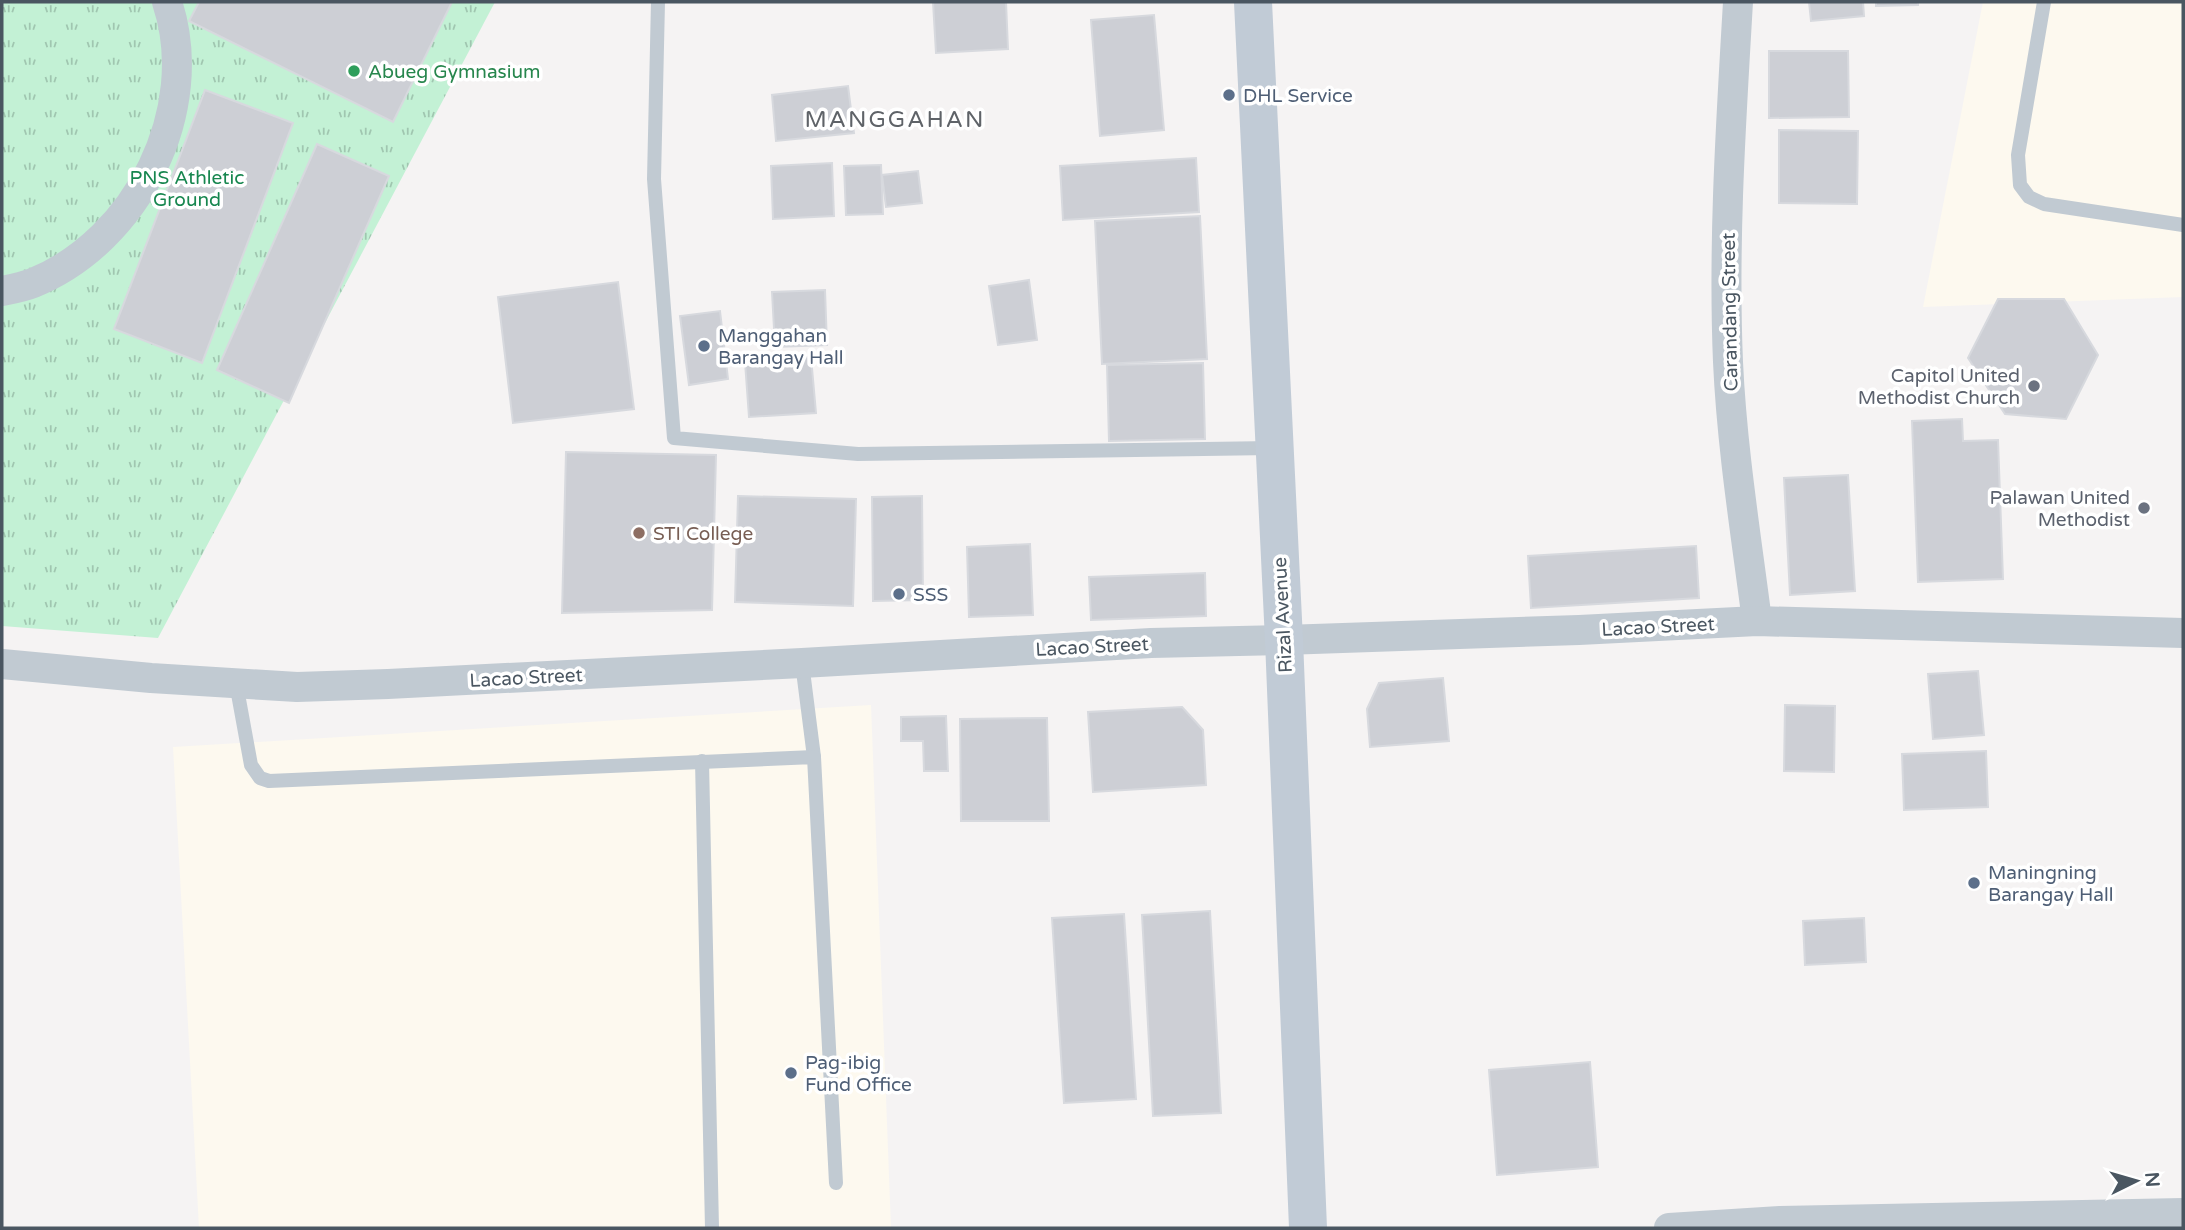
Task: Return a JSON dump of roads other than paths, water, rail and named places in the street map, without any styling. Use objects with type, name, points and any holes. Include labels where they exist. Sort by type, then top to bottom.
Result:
[{"type":"main road","name":"Rizal Avenue","points":[[1253,2],[1284,640],[1308,1228]]},
{"type":"street","points":[[2,291],[32,284],[65,267],[95,244],[121,218],[142,188],[158,154],[170,118],[176,82],[175,44],[167,2]]},
{"type":"street","name":"Carandang Street","points":[[1738,2],[1725,254],[1728,365],[1736,455],[1757,621]]},
{"type":"street","name":"Lacao Street","points":[[2,664],[297,687],[1151,643],[1757,621],[2183,633]]},
{"type":"street","points":[[1669,1228],[2183,1213]]},
{"type":"lane","points":[[658,2],[654,179],[674,438],[858,454],[1274,448]]},
{"type":"lane","points":[[2044,2],[2018,155],[2020,185],[2029,197],[2045,204],[2183,225]]},
{"type":"lane","points":[[802,663],[814,757],[835,1183]]},
{"type":"lane","points":[[236,684],[251,765],[260,778],[269,781],[814,757]]},
{"type":"lane","points":[[702,761],[712,1228]]},
{"type":"place","name":"Abueg Gymnasium","points":[[354,71]]},
{"type":"place","name":"DHL Service","points":[[1229,95]]},
{"type":"place","name":"Manggahan Barangay Hall","points":[[704,346]]},
{"type":"place","name":"Capitol United Methodist Church","points":[[2034,386]]},
{"type":"place","name":"Palawan United Methodist","points":[[2144,508]]},
{"type":"place","name":"STI College","points":[[639,533]]},
{"type":"place","name":"SSS","points":[[899,594]]},
{"type":"place","name":"Maningning Barangay Hall","points":[[1974,883]]},
{"type":"place","name":"Pag-ibig Fund Office","points":[[791,1073]]},
{"type":"district","name":"MANGGAHAN","points":[[895,119]]},
{"type":"park label","name":"PNS Athletic Ground","points":[[187,188]]}]
